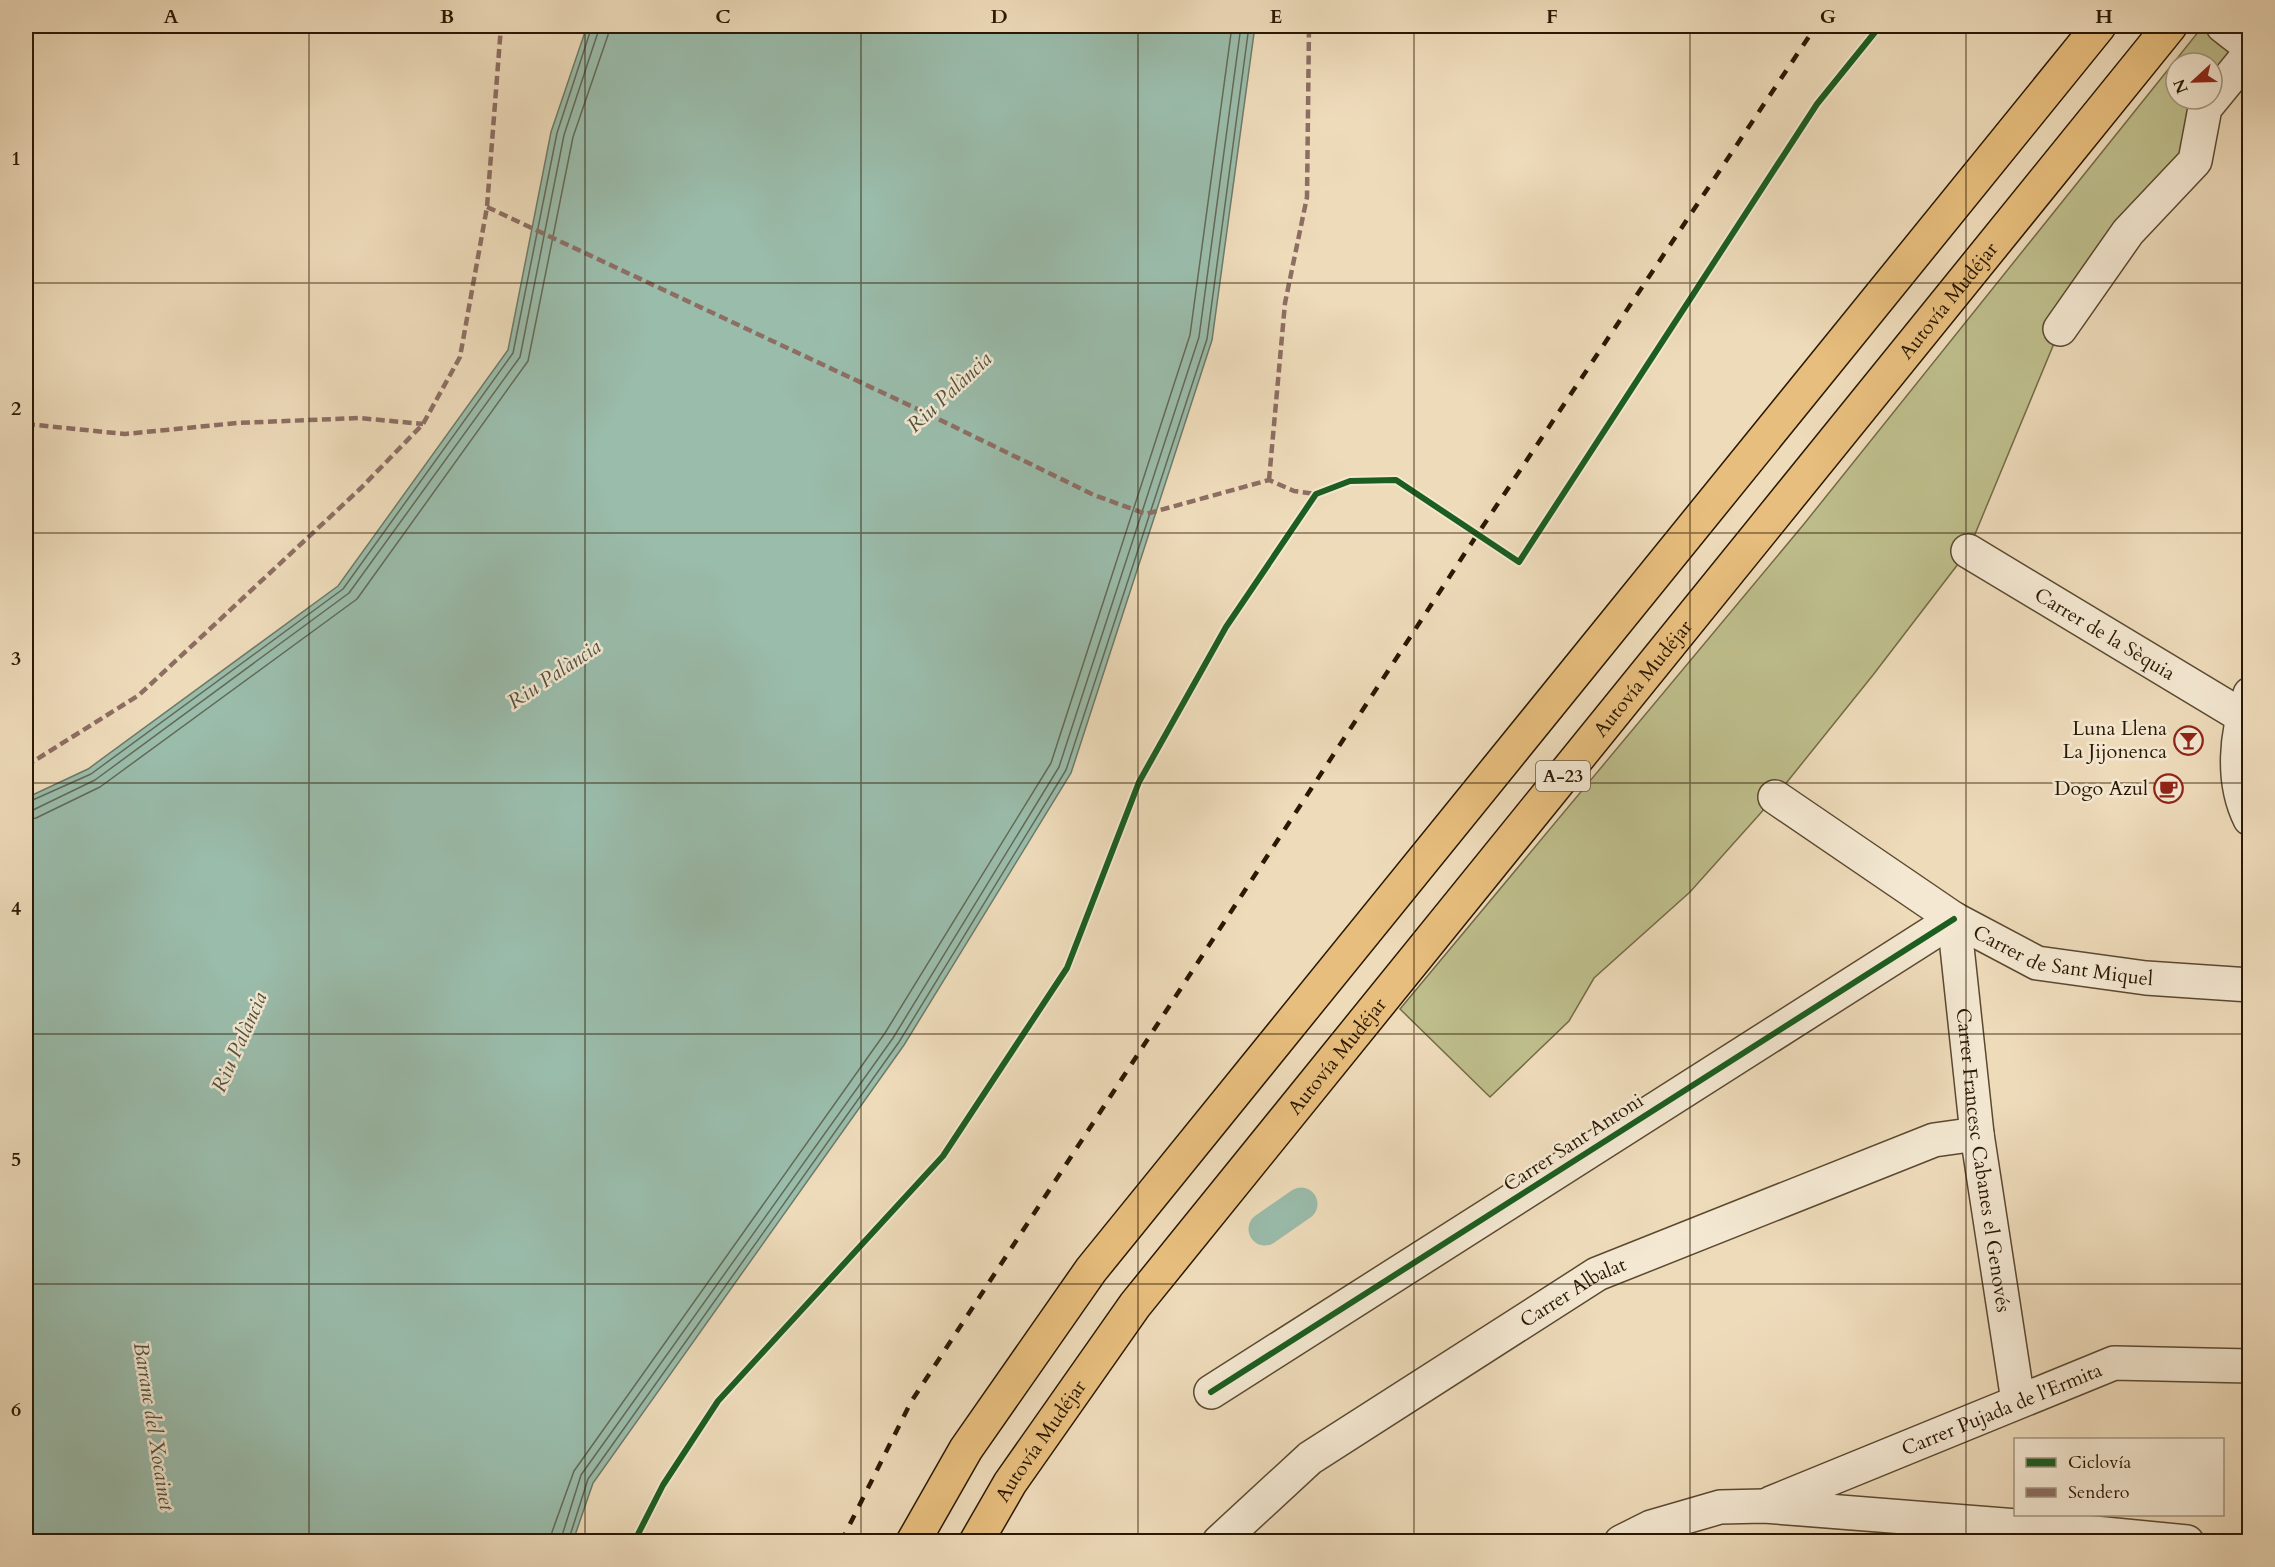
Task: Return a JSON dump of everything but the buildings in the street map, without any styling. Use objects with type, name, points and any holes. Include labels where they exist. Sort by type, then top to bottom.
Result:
[{"type":"highway","name":"A-23","points":[[913,1542],[966,1449],[1091,1270],[2099,26]]},
{"type":"highway","name":"Autovía Mudéjar","points":[[976,1542],[1010,1483],[1135,1305],[2170,26]]},
{"type":"street","points":[[2223,26],[2250,47]]},
{"type":"street","points":[[2060,329],[2128,232],[2195,161],[2205,108],[2250,52]]},
{"type":"street","name":"Carrer de la Sèquia","points":[[1968,551],[2246,705]]},
{"type":"street","points":[[2246,705],[2237,768],[2241,803],[2250,819]]},
{"type":"street","name":"Carrer de Sant Miquel","points":[[1775,797],[1954,919],[2037,963],[2146,978],[2250,985]]},
{"type":"street","name":"Carrer Francesc Cabanes el Genovés","points":[[1954,919],[1977,1134],[2018,1401]]},
{"type":"street","name":"Carrer Sant Antoni","points":[[1211,1392],[1954,919]]},
{"type":"street","name":"Carrer Albalat","points":[[1219,1542],[1310,1458],[1597,1274],[1934,1140],[1977,1134]]},
{"type":"street","name":"Carrer Pujada de l'Ermita","points":[[1764,1506],[2114,1362],[2250,1365]]},
{"type":"street","name":"Carrer Pujada de l'Ermita","points":[[1621,1542],[1651,1527],[1720,1507],[1764,1506],[2187,1542]]},
{"type":"green space","points":[[2203,26],[2223,26],[2249,47],[2224,100],[2224,51],[2183,51]]},
{"type":"green space","points":[[2164,75],[2164,111],[2219,111],[2195,161],[2060,329],[1968,551],[1775,797],[1690,892],[1594,978],[1569,1021],[1490,1097],[1400,1009],[1804,524]]},
{"type":"water","points":[[587,26],[1255,26],[1212,340],[1071,773],[904,1045],[593,1483],[573,1541],[26,1541],[26,798],[88,769],[338,586],[508,350],[551,132]]},
{"type":"waterway","points":[[1265,1229],[1301,1204]]},
{"type":"railway","points":[[841,1542],[911,1402],[1465,553],[1816,26]]},
{"type":"marked path","points":[[26,766],[139,695],[361,488],[423,424],[460,357],[487,207],[501,26]]},
{"type":"marked path","points":[[1269,480],[1285,303],[1307,197],[1309,26]]},
{"type":"marked path","points":[[487,207],[928,414],[1094,495],[1146,514],[1269,480],[1294,491],[1320,493]]},
{"type":"marked path","points":[[26,424],[125,434],[237,423],[359,418],[423,424]]},
{"type":"cycle path","points":[[634,1542],[663,1485],[718,1401],[943,1156],[1067,968],[1139,782],[1226,627],[1316,494],[1350,481],[1396,480],[1519,562],[1817,104],[1880,26]]},
{"type":"cycle path","points":[[1211,1392],[1954,919]]},
{"type":"place","name":"Luna Llena La Jijonenca","points":[[2188,740]]},
{"type":"place","name":"Dogo Azul","points":[[2169,788]]},
{"type":"water label","name":"Riu Palància","points":[[949,392]]},
{"type":"water label","name":"Riu Palància","points":[[554,674]]},
{"type":"water label","name":"Riu Palància","points":[[239,1042]]},
{"type":"water label","name":"Barranc del Xocainet","points":[[154,1426]]}]
